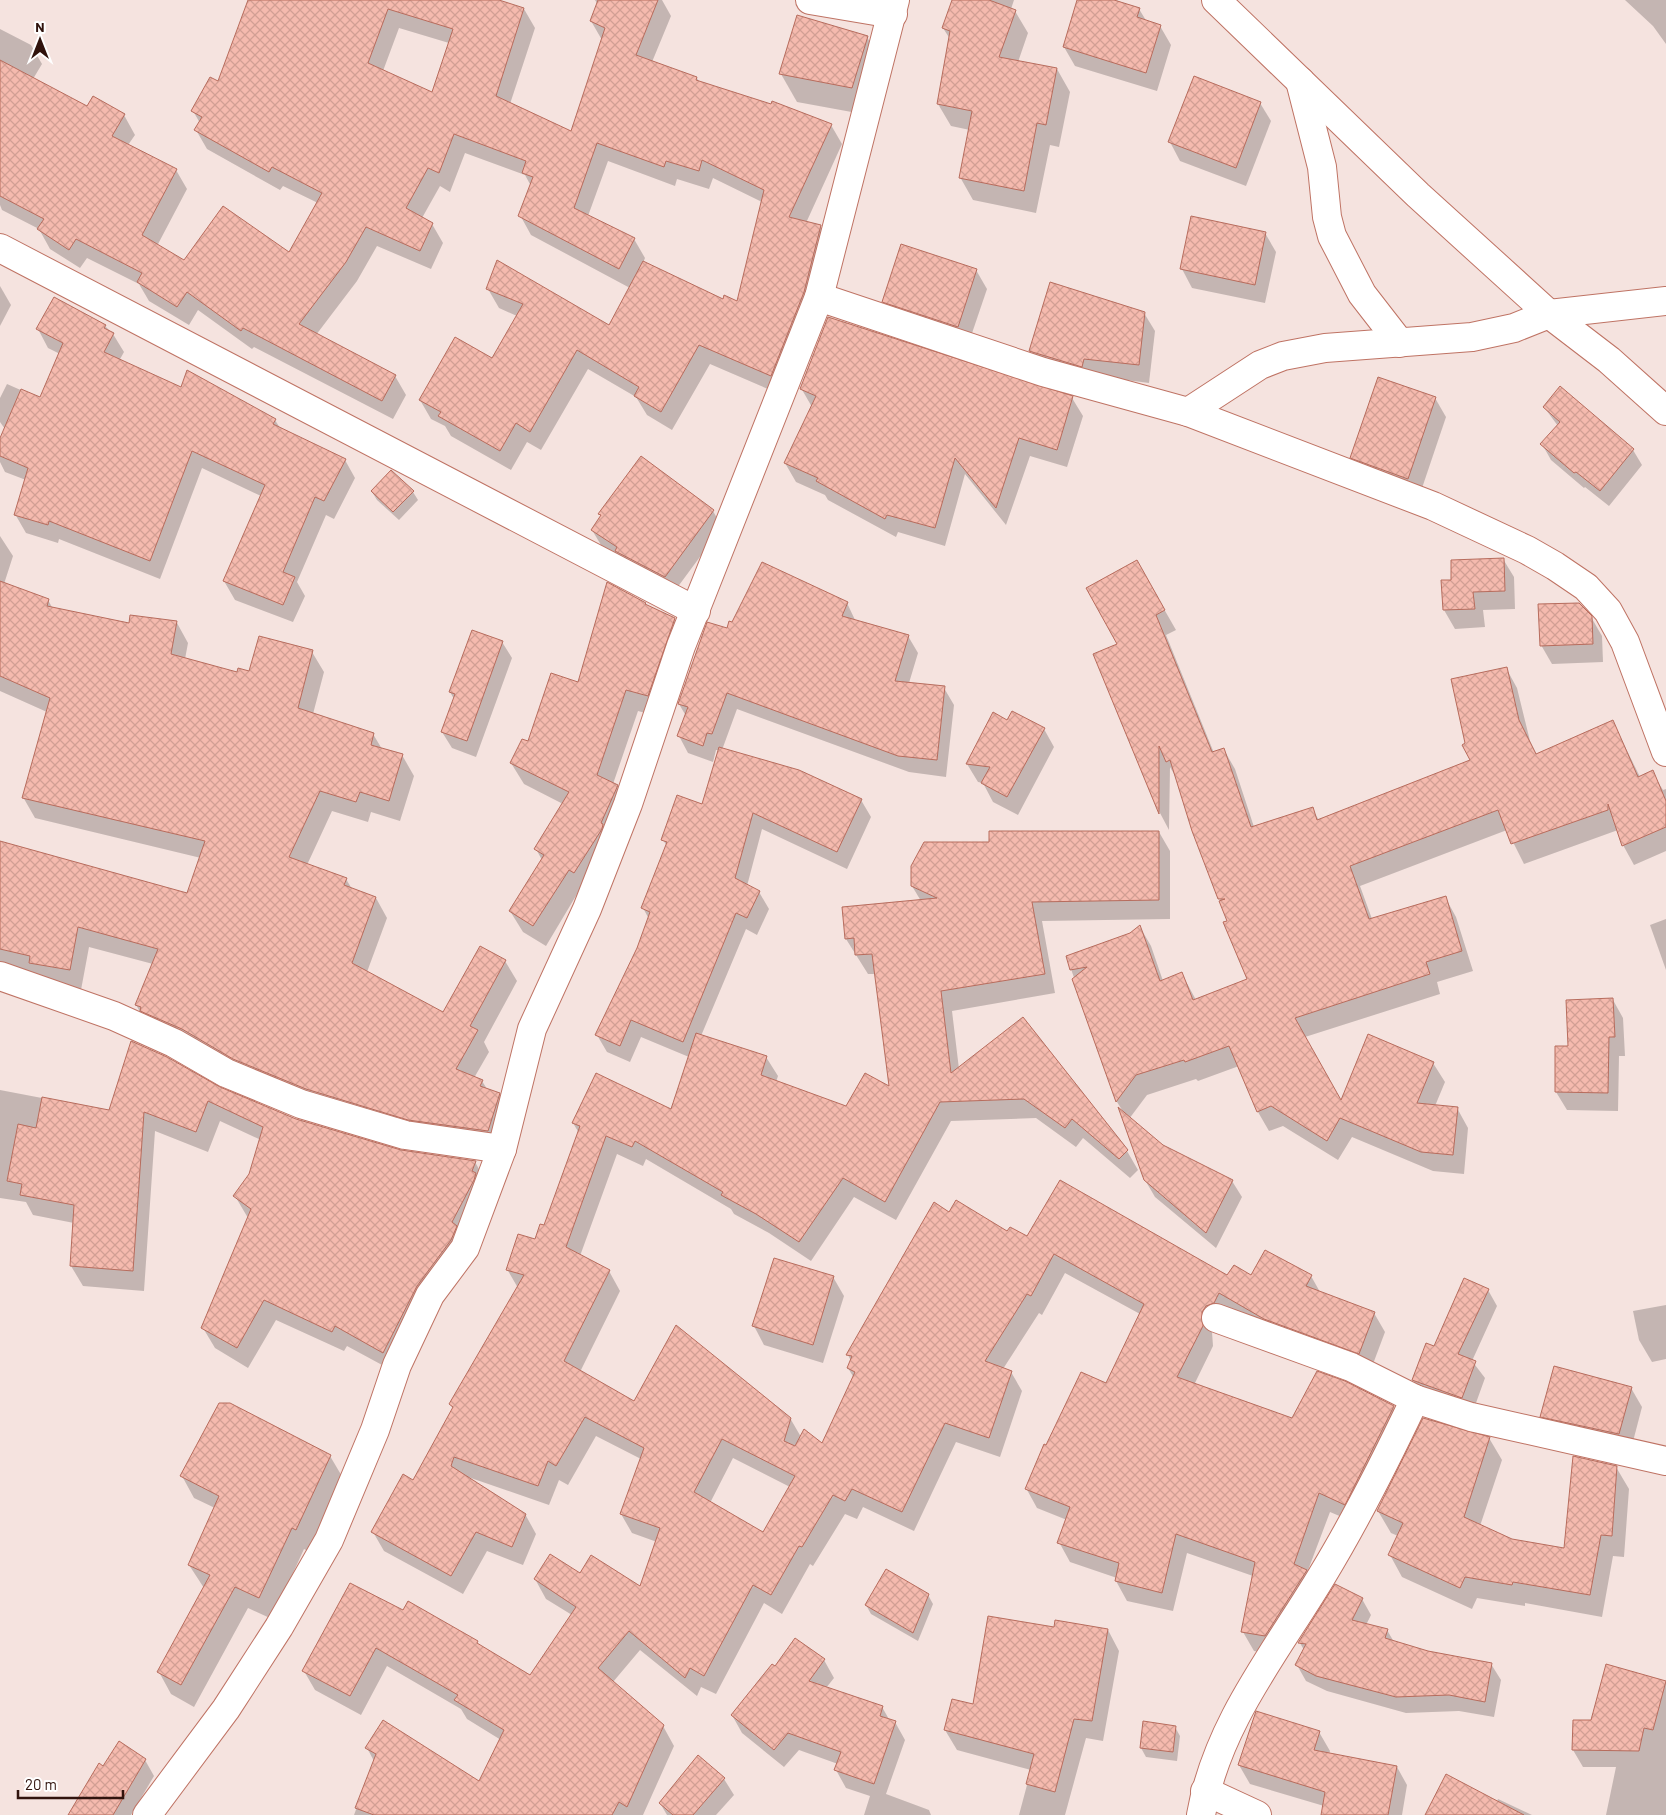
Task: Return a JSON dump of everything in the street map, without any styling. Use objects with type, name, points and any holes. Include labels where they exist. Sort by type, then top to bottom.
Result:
[{"type":"street","points":[[147,1815],[226,1709],[279,1627],[329,1540],[375,1430],[397,1365],[430,1295],[465,1248],[502,1149],[532,1029],[587,910],[628,804],[670,677],[819,297],[894,7],[810,0]]},
{"type":"street","points":[[1216,0],[1418,195],[1549,314],[1609,360],[1666,411]]},
{"type":"street","points":[[1300,80],[1322,167],[1327,217],[1332,236],[1362,294],[1400,343]]},
{"type":"street","points":[[0,248],[696,611]]},
{"type":"street","points":[[819,297],[1043,372],[1188,412],[1433,506],[1527,550],[1586,587],[1608,611],[1625,642],[1666,752]]},
{"type":"street","points":[[1188,412],[1260,365],[1282,356],[1325,348],[1472,337],[1514,328],[1549,314],[1666,300]]},
{"type":"street","points":[[0,976],[114,1016],[174,1042],[226,1073],[301,1104],[405,1135],[502,1149]]},
{"type":"street","points":[[1216,1318],[1351,1367],[1415,1399],[1471,1416],[1666,1461]]},
{"type":"street","points":[[1257,1815],[1203,1803],[1220,1749],[1237,1713],[1324,1572],[1395,1441],[1415,1399]]},
{"type":"building","points":[[248,0],[499,0],[524,8],[496,96],[571,131],[605,28],[590,21],[598,0],[658,0],[636,55],[697,77],[696,80],[771,104],[772,101],[832,124],[789,217],[821,225],[804,292],[771,376],[699,345],[661,412],[634,396],[639,387],[577,350],[530,432],[516,423],[500,451],[438,416],[441,412],[419,400],[455,337],[492,358],[523,304],[486,289],[497,260],[609,325],[643,261],[723,299],[724,295],[737,301],[764,190],[702,160],[699,171],[666,161],[664,167],[597,143],[574,208],[635,238],[619,269],[518,216],[533,177],[522,173],[526,161],[454,134],[439,173],[428,168],[406,208],[433,223],[420,251],[366,227],[346,262],[299,324],[396,375],[382,401],[243,328],[241,331],[187,292],[177,307],[137,282],[142,273],[76,239],[69,250],[37,229],[44,219],[0,196],[0,60],[87,106],[93,96],[125,114],[112,136],[177,169],[142,235],[184,260],[223,206],[289,252],[322,193],[272,167],[269,172],[194,130],[202,117],[191,111],[210,77],[218,81]],"holes":[[[388,9],[453,29],[432,92],[368,63]]]},
{"type":"building","points":[[952,0],[989,0],[1016,10],[999,57],[1057,68],[1046,125],[1037,123],[1024,191],[959,178],[972,111],[937,104],[950,31],[942,28]]},
{"type":"building","points":[[1077,0],[1114,0],[1140,8],[1137,17],[1161,25],[1146,73],[1063,47]]},
{"type":"building","points":[[797,15],[868,36],[852,88],[779,74]]},
{"type":"building","points":[[1194,76],[1261,102],[1236,168],[1168,142]]},
{"type":"building","points":[[1191,216],[1266,232],[1255,285],[1180,269]]},
{"type":"building","points":[[901,244],[977,269],[958,327],[882,302]]},
{"type":"building","points":[[1050,282],[1145,312],[1139,365],[1084,359],[1082,367],[1029,351]]},
{"type":"building","points":[[54,297],[106,325],[104,328],[114,333],[104,352],[181,387],[187,370],[276,419],[273,424],[346,459],[324,501],[315,497],[283,572],[295,577],[283,605],[223,581],[265,485],[192,451],[150,561],[49,521],[48,525],[14,515],[28,468],[0,456],[0,438],[21,389],[40,397],[63,343],[36,329]]},
{"type":"building","points":[[828,317],[1073,396],[1057,450],[1019,438],[996,508],[955,458],[935,528],[887,515],[885,519],[816,481],[818,478],[784,463],[816,396],[800,389]]},
{"type":"building","points":[[1378,377],[1436,397],[1408,479],[1350,458]]},
{"type":"building","points":[[1560,386],[1634,449],[1600,491],[1576,472],[1574,473],[1540,444],[1560,422],[1543,407]]},
{"type":"building","points":[[641,456],[714,510],[665,577],[615,551],[617,547],[591,530],[601,515],[598,514]]},
{"type":"building","points":[[391,470],[414,491],[393,512],[371,491]]},
{"type":"building","points":[[1504,558],[1505,591],[1473,592],[1475,609],[1443,610],[1441,580],[1451,580],[1451,560]]},
{"type":"building","points":[[1137,560],[1165,610],[1156,615],[1212,752],[1224,748],[1251,827],[1313,807],[1317,820],[1470,760],[1462,745],[1465,743],[1451,679],[1507,667],[1519,720],[1536,754],[1613,720],[1638,777],[1653,770],[1666,801],[1666,827],[1622,846],[1608,804],[1608,810],[1511,844],[1498,810],[1350,866],[1369,919],[1446,896],[1462,951],[1426,962],[1430,974],[1295,1018],[1341,1100],[1368,1034],[1434,1062],[1417,1103],[1458,1107],[1453,1155],[1421,1152],[1340,1118],[1327,1141],[1271,1106],[1257,1112],[1229,1046],[1185,1062],[1184,1060],[1136,1075],[1116,1102],[1072,979],[1087,967],[1070,970],[1066,956],[1130,933],[1140,925],[1160,981],[1182,972],[1193,1000],[1247,979],[1223,922],[1227,921],[1219,901],[1225,899],[1218,899],[1192,831],[1170,760],[1166,762],[1159,746],[1159,814],[1093,654],[1117,644],[1086,588]]},
{"type":"building","points":[[762,562],[848,602],[842,616],[909,635],[895,681],[945,686],[937,760],[898,756],[727,693],[712,734],[707,733],[703,746],[677,736],[688,707],[678,704],[707,622],[727,628],[729,621],[732,622]]},
{"type":"building","points":[[0,581],[49,599],[47,606],[129,623],[130,615],[177,621],[171,654],[237,672],[238,668],[249,671],[259,636],[313,650],[298,708],[374,733],[371,745],[403,754],[389,801],[360,792],[356,802],[320,791],[289,857],[347,878],[344,885],[376,897],[352,963],[443,1012],[480,946],[506,960],[470,1026],[478,1030],[456,1069],[483,1080],[480,1086],[500,1093],[488,1131],[408,1120],[306,1089],[233,1059],[182,1029],[140,1011],[141,1007],[135,1005],[158,949],[78,927],[70,970],[29,963],[30,956],[0,949],[0,841],[187,893],[205,841],[22,798],[50,698],[0,676]]},
{"type":"building","points":[[607,582],[645,604],[675,618],[648,696],[626,690],[597,775],[618,785],[601,823],[603,824],[602,829],[574,873],[569,870],[533,926],[509,911],[544,855],[534,849],[569,792],[510,763],[522,739],[528,741],[551,673],[578,682]]},
{"type":"building","points":[[1579,603],[1592,616],[1593,644],[1540,646],[1538,604]]},
{"type":"building","points":[[472,630],[503,641],[467,741],[441,732],[455,694],[449,692]]},
{"type":"building","points":[[1012,711],[1045,728],[1007,797],[981,783],[990,767],[966,764],[993,712],[1007,720]]},
{"type":"building","points":[[719,747],[799,770],[862,799],[837,852],[753,813],[735,878],[760,891],[747,918],[736,913],[683,1042],[631,1020],[620,1046],[595,1035],[637,948],[650,912],[641,908],[667,842],[661,840],[677,795],[702,804]]},
{"type":"building","points":[[989,831],[1159,831],[1159,900],[1032,902],[1045,974],[941,991],[951,1073],[1023,1017],[1128,1150],[1119,1159],[1072,1119],[1065,1128],[1024,1099],[940,1102],[885,1202],[843,1178],[799,1242],[756,1214],[721,1195],[723,1192],[635,1141],[632,1147],[606,1136],[566,1247],[610,1270],[564,1361],[634,1401],[676,1325],[791,1418],[784,1441],[795,1446],[804,1429],[822,1443],[855,1372],[847,1368],[852,1356],[846,1355],[934,1202],[949,1212],[956,1200],[1007,1231],[1010,1227],[1027,1236],[1060,1180],[1227,1275],[1234,1265],[1251,1275],[1265,1250],[1312,1275],[1306,1286],[1375,1312],[1359,1354],[1264,1319],[1219,1293],[1214,1303],[1206,1306],[1202,1312],[1203,1326],[1177,1377],[1292,1418],[1317,1371],[1345,1381],[1394,1406],[1345,1505],[1319,1493],[1294,1564],[1307,1570],[1265,1636],[1241,1632],[1255,1562],[1176,1534],[1162,1593],[1115,1581],[1119,1563],[1057,1543],[1070,1507],[1025,1489],[1044,1444],[1046,1445],[1081,1372],[1106,1383],[1144,1304],[1054,1254],[1031,1296],[1027,1294],[985,1361],[1012,1371],[989,1438],[945,1423],[902,1512],[852,1489],[845,1501],[833,1495],[802,1547],[799,1546],[771,1595],[753,1585],[704,1676],[690,1668],[685,1678],[629,1631],[598,1668],[664,1725],[627,1807],[619,1802],[612,1815],[374,1815],[355,1808],[376,1754],[365,1748],[383,1720],[479,1781],[504,1730],[454,1700],[458,1695],[376,1648],[350,1696],[302,1671],[350,1583],[403,1610],[408,1601],[478,1641],[477,1643],[530,1675],[576,1607],[534,1579],[550,1554],[580,1573],[591,1555],[640,1586],[660,1528],[620,1514],[644,1448],[585,1417],[556,1466],[548,1461],[538,1486],[454,1457],[451,1466],[526,1514],[512,1547],[476,1532],[451,1576],[371,1532],[403,1474],[413,1480],[453,1407],[449,1404],[524,1275],[506,1270],[518,1234],[535,1239],[540,1224],[544,1225],[580,1126],[572,1123],[596,1073],[671,1109],[696,1033],[767,1056],[761,1075],[846,1106],[865,1073],[889,1086],[872,954],[855,955],[854,938],[845,939],[842,907],[937,898],[911,886],[911,866],[924,842],[989,842]],"holes":[[[722,1439],[795,1476],[763,1532],[694,1492]]]},
{"type":"building","points":[[1613,998],[1615,1037],[1609,1037],[1608,1093],[1555,1092],[1555,1046],[1568,1046],[1566,1000]]},
{"type":"building","points":[[131,1041],[167,1057],[220,1087],[296,1119],[401,1150],[476,1161],[472,1171],[476,1173],[474,1180],[452,1222],[457,1226],[451,1240],[417,1286],[383,1353],[335,1326],[332,1332],[264,1300],[237,1348],[201,1328],[251,1209],[233,1196],[249,1174],[263,1127],[208,1101],[196,1132],[144,1112],[133,1271],[70,1266],[74,1205],[20,1195],[22,1184],[7,1181],[18,1124],[36,1128],[42,1097],[109,1110]]},
{"type":"building","points":[[1118,1107],[1163,1145],[1233,1180],[1206,1233],[1144,1180]]},
{"type":"building","points":[[774,1258],[834,1276],[813,1345],[752,1326]]},
{"type":"building","points":[[1464,1278],[1489,1289],[1458,1354],[1476,1361],[1462,1398],[1412,1380],[1426,1343],[1434,1346]]},
{"type":"building","points":[[1554,1366],[1632,1387],[1619,1434],[1540,1417]]},
{"type":"building","points":[[219,1403],[230,1403],[331,1455],[296,1530],[292,1528],[259,1598],[235,1587],[181,1685],[157,1672],[210,1575],[188,1565],[219,1496],[180,1476]]},
{"type":"building","points":[[1423,1418],[1490,1437],[1464,1517],[1512,1539],[1564,1548],[1573,1456],[1617,1466],[1612,1536],[1601,1535],[1590,1595],[1513,1582],[1512,1585],[1465,1577],[1460,1588],[1388,1555],[1403,1523],[1377,1511]]},
{"type":"building","points":[[886,1569],[929,1594],[913,1633],[865,1605]]},
{"type":"building","points":[[1335,1584],[1363,1598],[1352,1620],[1388,1629],[1385,1638],[1428,1651],[1492,1663],[1485,1702],[1449,1695],[1396,1697],[1316,1676],[1295,1665],[1306,1644],[1298,1643]]},
{"type":"building","points":[[988,1616],[1054,1627],[1055,1620],[1108,1629],[1092,1721],[1074,1719],[1055,1792],[1026,1784],[1034,1754],[944,1730],[952,1699],[973,1704]]},
{"type":"building","points":[[795,1638],[825,1659],[809,1681],[883,1706],[880,1716],[896,1721],[874,1784],[834,1770],[841,1752],[788,1733],[774,1750],[731,1715],[772,1664],[775,1666]]},
{"type":"building","points":[[1606,1664],[1666,1681],[1653,1730],[1644,1728],[1639,1751],[1572,1750],[1573,1720],[1591,1720]]},
{"type":"building","points":[[1256,1711],[1320,1731],[1314,1750],[1397,1766],[1388,1815],[1321,1815],[1325,1792],[1238,1765]]},
{"type":"building","points":[[1143,1721],[1176,1726],[1173,1752],[1140,1748]]},
{"type":"building","points":[[119,1741],[146,1759],[113,1815],[68,1815],[99,1763],[103,1766]]},
{"type":"building","points":[[698,1755],[725,1778],[693,1815],[673,1815],[659,1803]]},
{"type":"building","points":[[1446,1774],[1524,1815],[1425,1815]]}]
